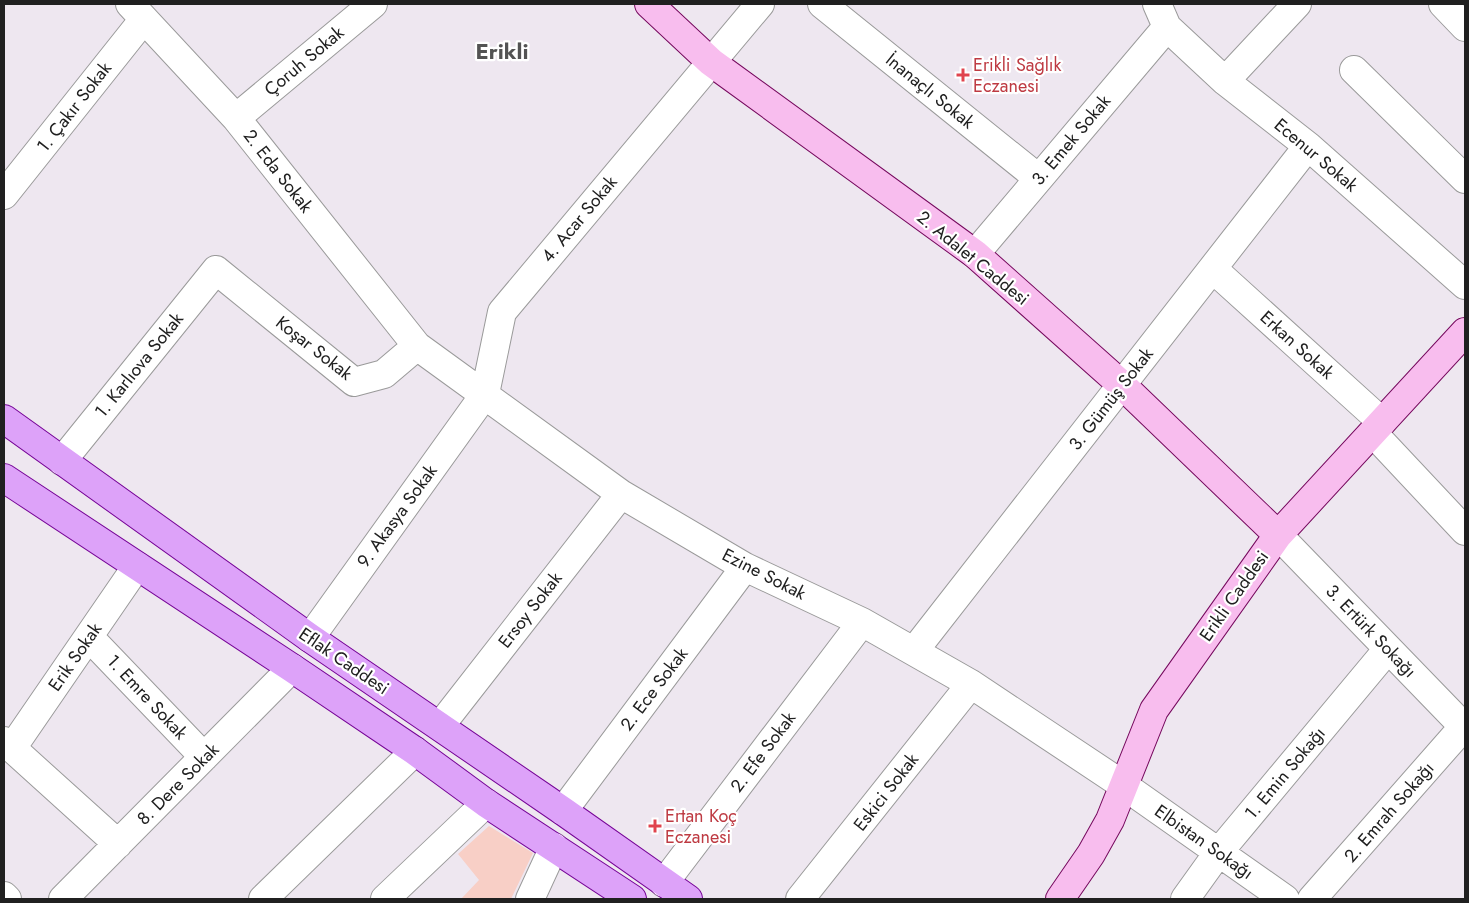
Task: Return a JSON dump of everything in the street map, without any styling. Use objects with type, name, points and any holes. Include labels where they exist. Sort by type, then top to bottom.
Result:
[{"type":"main road","name":"2. Adalet Caddesi","points":[[649,4],[711,62],[975,254],[1122,385],[1278,535]]},
{"type":"main road","name":"Erikli Caddesi","points":[[1060,899],[1091,854],[1110,820],[1154,710],[1278,535],[1465,332]]},
{"type":"main road","name":"Eflak Caddesi","points":[[4,419],[310,638],[688,899]]},
{"type":"main road","name":"Eflak Caddesi","points":[[4,478],[292,668],[415,751],[486,803],[632,899]]},
{"type":"street","name":"Çoruh Sokak","points":[[236,118],[373,4]]},
{"type":"street","name":"4. Acar Sokak","points":[[485,394],[502,312],[760,4]]},
{"type":"street","name":"İnanaçlı Sokak","points":[[822,4],[1038,178]]},
{"type":"street","points":[[1225,81],[1296,4]]},
{"type":"street","points":[[1442,4],[1465,26]]},
{"type":"street","name":"2. Eda Sokak","points":[[137,11],[236,118],[417,346]]},
{"type":"street","name":"1. Çakır Sokak","points":[[4,195],[137,11]]},
{"type":"street","name":"3. Emek Sokak","points":[[975,254],[1038,178],[1162,15]]},
{"type":"street","name":"Ecenur Sokak","points":[[1162,15],[1225,81],[1308,146],[1465,285]]},
{"type":"street","points":[[1354,70],[1465,179]]},
{"type":"street","name":"3. Gümüş Sokak","points":[[914,651],[1308,146]]},
{"type":"street","name":"Erkan Sokak","points":[[1213,268],[1377,427],[1464,528]]},
{"type":"street","name":"Koşar Sokak","points":[[216,270],[354,382],[384,374],[417,346]]},
{"type":"street","name":"1. Karlıova Sokak","points":[[62,460],[216,270]]},
{"type":"street","name":"Ezine Sokak","points":[[417,346],[621,494],[744,567],[862,622],[971,684],[1123,785]]},
{"type":"street","name":"9. Akasya Sokak","points":[[310,638],[485,394]]},
{"type":"street","name":"Ersoy Sokak","points":[[440,726],[621,494]]},
{"type":"street","name":"3. Ertürk Sokağı","points":[[1278,535],[1465,727]]},
{"type":"street","name":"Erik Sokak","points":[[118,844],[8,745],[89,636],[137,566]]},
{"type":"street","name":"2. Ece Sokak","points":[[563,811],[744,567]]},
{"type":"street","name":"2. Efe Sokak","points":[[664,883],[862,622]]},
{"type":"street","name":"1. Emre Sokak","points":[[89,636],[204,757]]},
{"type":"street","name":"1. Emin Sokağı","points":[[1185,899],[1218,853],[1388,649]]},
{"type":"street","name":"8. Dere Sokak","points":[[63,899],[292,668]]},
{"type":"street","name":"Eskici Sokak","points":[[800,899],[971,684]]},
{"type":"street","name":"2. Emrah Sokağı","points":[[1312,899],[1465,727]]},
{"type":"street","points":[[263,899],[415,751]]},
{"type":"street","name":"Elbistan Sokağı","points":[[1123,785],[1285,899]]},
{"type":"street","points":[[385,899],[486,803]]},
{"type":"street","points":[[530,899],[554,847]]},
{"type":"street","points":[[4,896],[7,899]]},
{"type":"shaded area","points":[[489,826],[533,853],[511,899],[461,899],[479,880],[458,854]]},
{"type":"place","name":"Erikli Sağlık Eczanesi","points":[[963,75]]},
{"type":"place","name":"Ertan Koç Eczanesi","points":[[655,826]]},
{"type":"district","name":"Erikli","points":[[502,51]]}]
